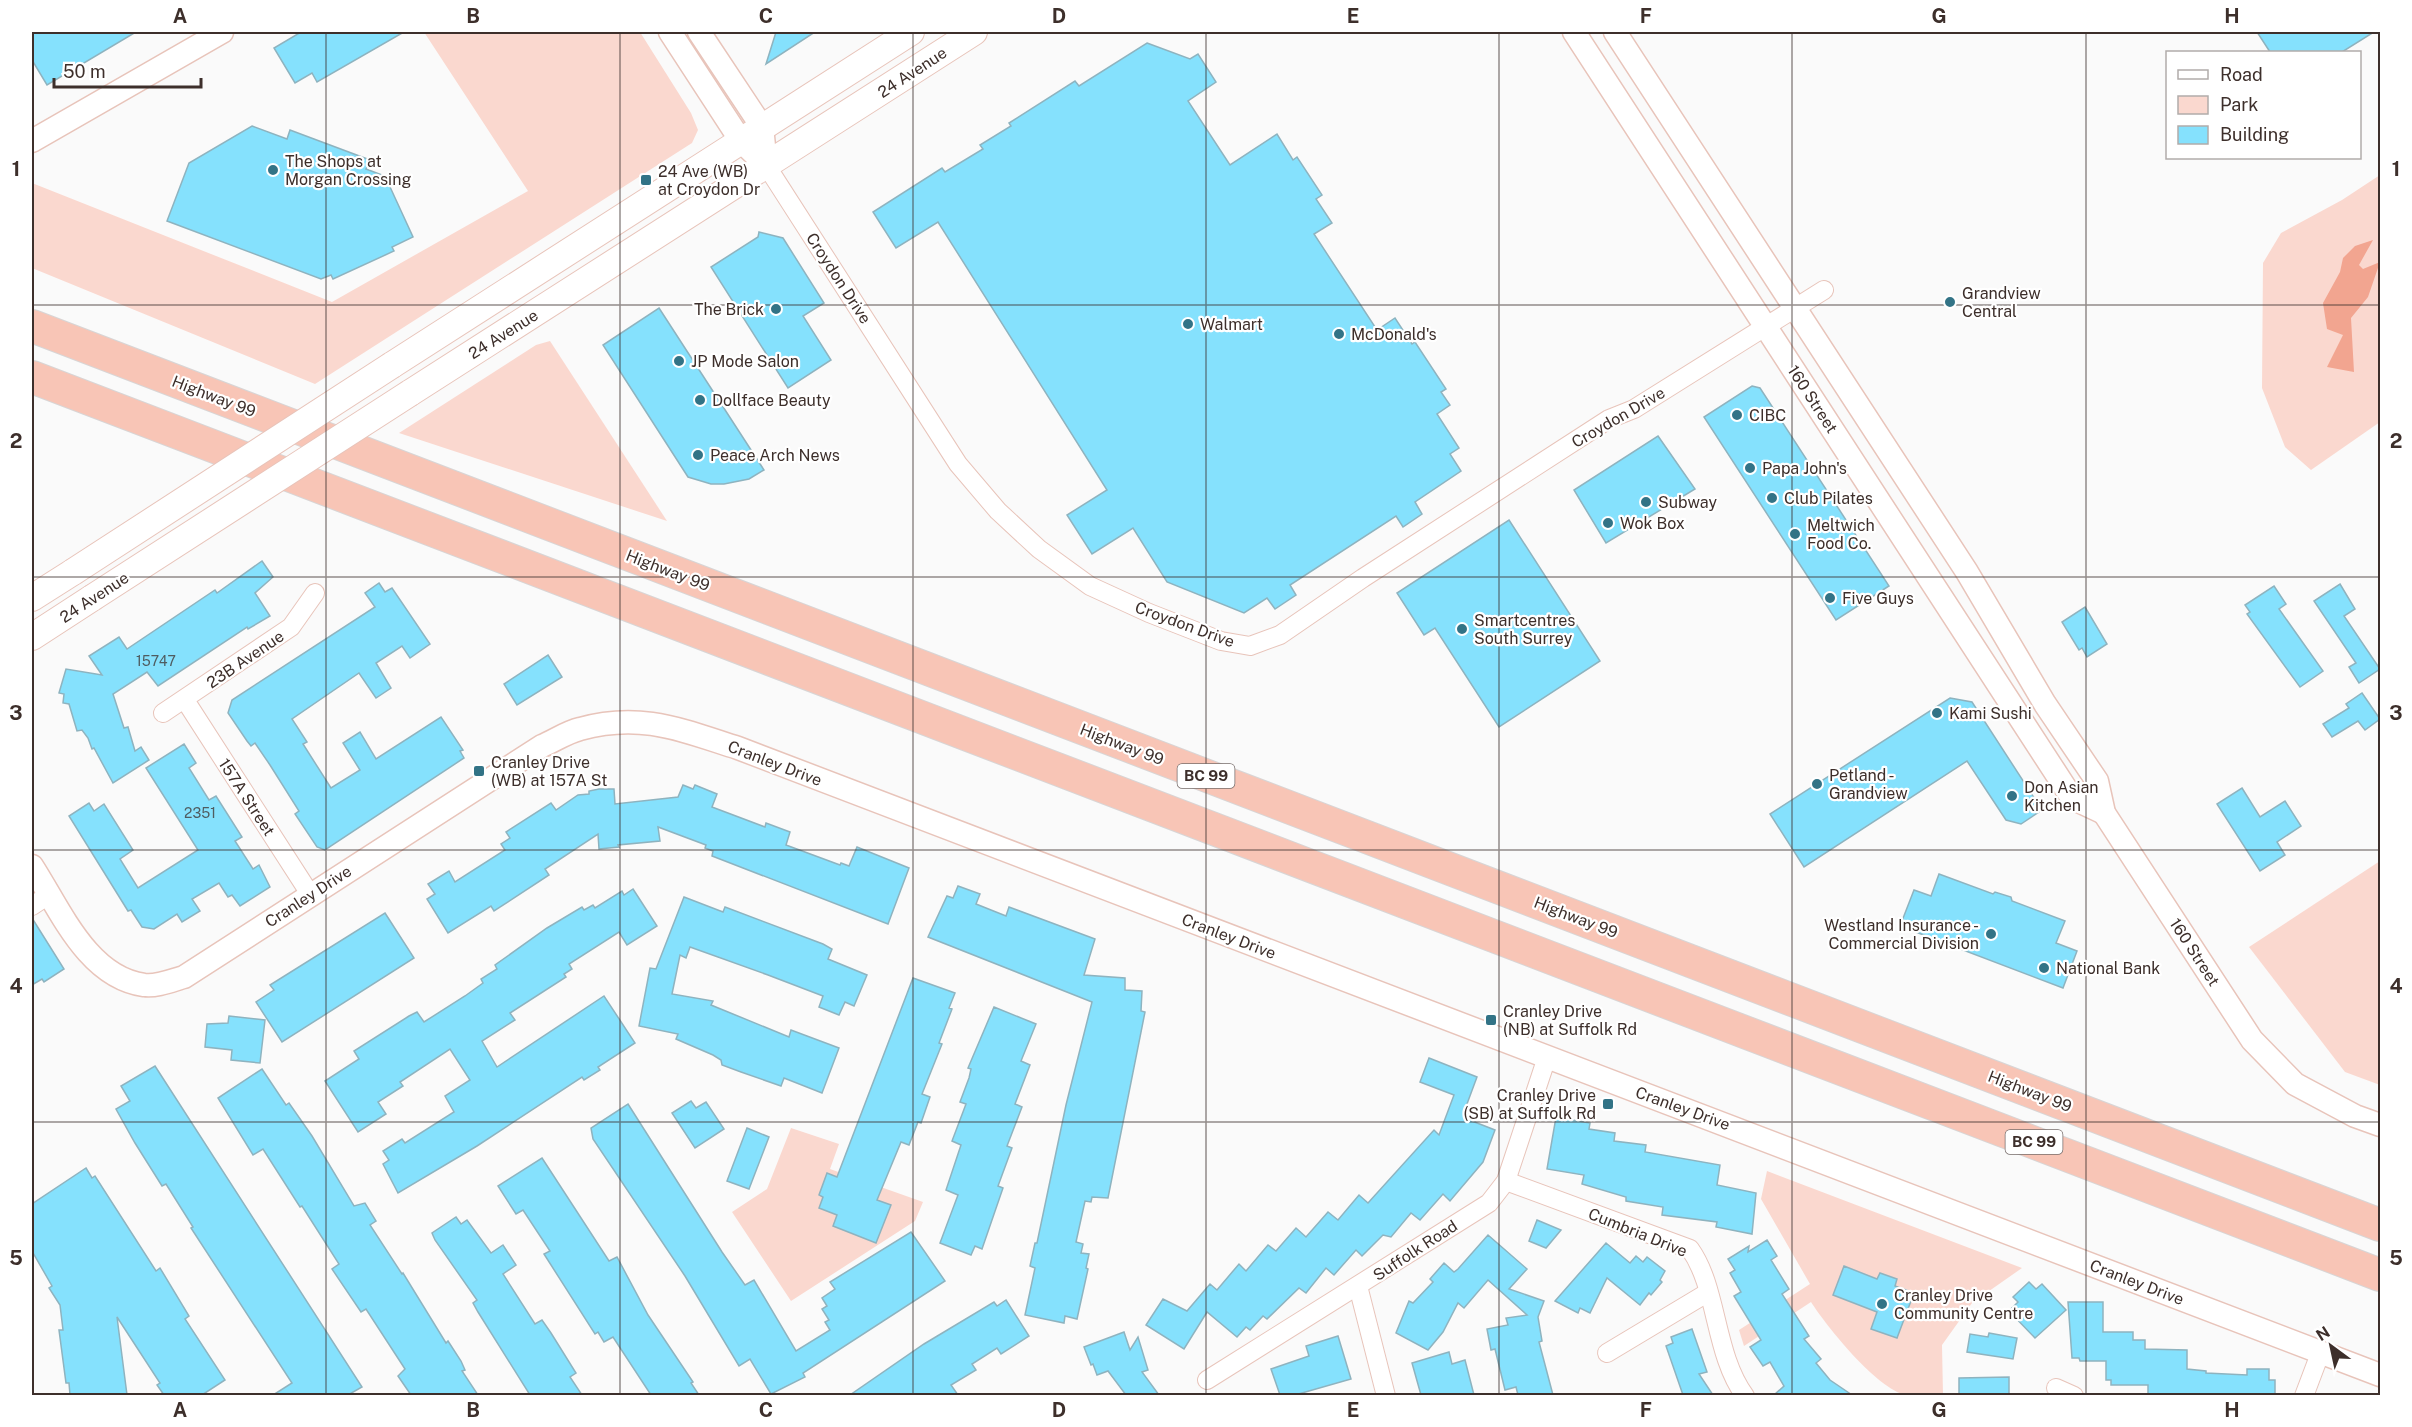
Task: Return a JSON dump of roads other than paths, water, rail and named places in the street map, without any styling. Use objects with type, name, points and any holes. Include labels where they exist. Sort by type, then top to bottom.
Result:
[{"type":"highway","name":"Highway 99","points":[[32,326],[2380,1225]]},
{"type":"highway","name":"BC 99","points":[[32,377],[2380,1275]]},
{"type":"main road","name":"24 Avenue","points":[[32,598],[911,32]]},
{"type":"main road","name":"24 Avenue","points":[[32,637],[974,32]]},
{"type":"street","points":[[32,141],[222,32]]},
{"type":"street","name":"Croydon Drive","points":[[670,32],[751,134]]},
{"type":"street","name":"Croydon Drive","points":[[699,32],[766,165],[958,464],[998,511],[1040,549],[1090,586],[1149,613],[1211,637],[1250,646],[1280,635],[1363,578],[1609,419],[1634,410],[1824,290]]},
{"type":"street","name":"160 Street","points":[[1574,32],[2072,798],[2104,813]]},
{"type":"street","name":"160 Street","points":[[1615,32],[1966,572],[2045,704],[2097,782],[2104,813],[2252,1040],[2295,1084],[2355,1116],[2380,1125]]},
{"type":"street","name":"23B Avenue","points":[[163,713],[291,627],[315,593]]},
{"type":"street","name":"157A Street","points":[[185,700],[310,894]]},
{"type":"street","name":"Cranley Drive","points":[[41,900],[110,975],[146,986],[184,977],[542,746],[578,729],[626,721],[657,723],[738,748],[2380,1375]]},
{"type":"street","points":[[32,866],[41,900]]},
{"type":"street","name":"Suffolk Road","points":[[1207,1380],[1489,1203],[1506,1181],[1547,1058]]},
{"type":"street","name":"Cumbria Drive","points":[[1506,1181],[1690,1249],[1700,1263],[1724,1348],[1737,1385],[1745,1395]]},
{"type":"street","points":[[1358,1286],[1386,1395]]},
{"type":"street","points":[[1607,1353],[1707,1293]]},
{"type":"street","points":[[2304,1395],[2321,1352]]},
{"type":"street","points":[[2056,1388],[2074,1395]]},
{"type":"place","name":"The Shops at Morgan Crossing","points":[[273,170]]},
{"type":"place","name":"24 Ave (WB) at Croydon Dr","points":[[646,180]]},
{"type":"place","name":"Grandview Central","points":[[1950,302]]},
{"type":"place","name":"The Brick","points":[[776,309]]},
{"type":"place","name":"Walmart","points":[[1188,324]]},
{"type":"place","name":"McDonald's","points":[[1339,334]]},
{"type":"place","name":"JP Mode Salon","points":[[679,361]]},
{"type":"place","name":"Dollface Beauty","points":[[700,400]]},
{"type":"place","name":"CIBC","points":[[1737,415]]},
{"type":"place","name":"Peace Arch News","points":[[698,455]]},
{"type":"place","name":"Papa John's","points":[[1750,468]]},
{"type":"place","name":"Club Pilates","points":[[1772,498]]},
{"type":"place","name":"Subway","points":[[1646,502]]},
{"type":"place","name":"Wok Box","points":[[1608,523]]},
{"type":"place","name":"Meltwich Food Co.","points":[[1795,534]]},
{"type":"place","name":"Five Guys","points":[[1830,598]]},
{"type":"place","name":"Smartcentres South Surrey","points":[[1462,629]]},
{"type":"place","name":"Kami Sushi","points":[[1937,713]]},
{"type":"place","name":"Cranley Drive (WB) at 157A St","points":[[479,771]]},
{"type":"place","name":"Petland - Grandview","points":[[1817,784]]},
{"type":"place","name":"Don Asian Kitchen","points":[[2012,796]]},
{"type":"place","name":"Westland Insurance - Commercial Division","points":[[1991,934]]},
{"type":"place","name":"National Bank","points":[[2044,968]]},
{"type":"place","name":"Cranley Drive (NB) at Suffolk Rd","points":[[1491,1020]]},
{"type":"place","name":"Cranley Drive (SB) at Suffolk Rd","points":[[1608,1104]]},
{"type":"place","name":"Cranley Drive Community Centre","points":[[1882,1304]]}]
